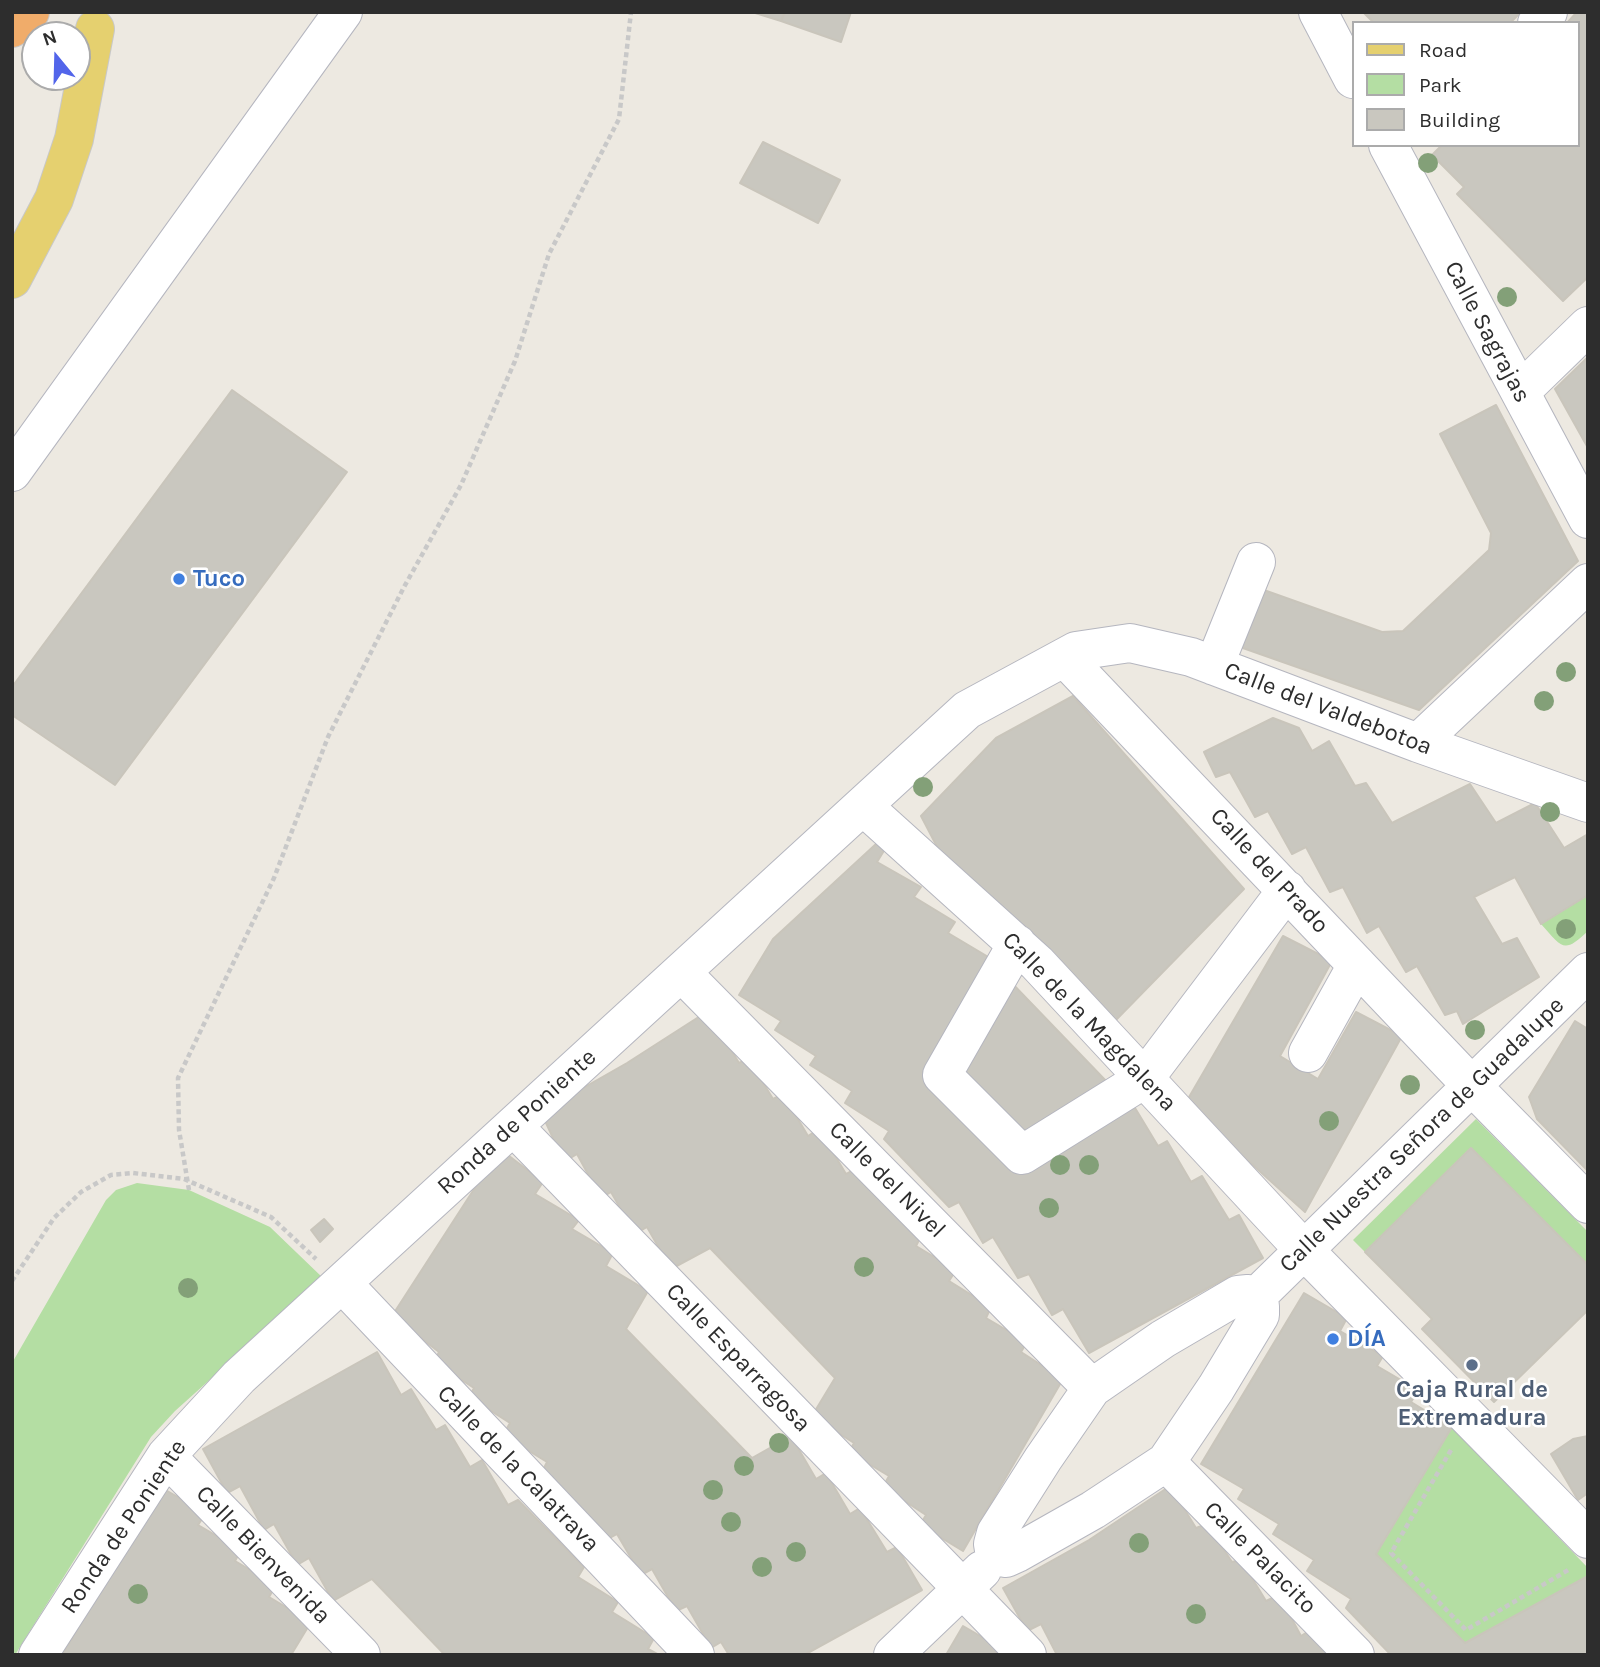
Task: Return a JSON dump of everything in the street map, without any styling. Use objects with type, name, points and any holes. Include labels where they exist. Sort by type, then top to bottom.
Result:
[{"type":"highway","points":[[12,28],[30,12]]},
{"type":"main road","points":[[12,279],[54,198],[74,139],[95,29]]},
{"type":"street","points":[[12,472],[343,12]]},
{"type":"street","points":[[1318,12],[1352,77]]},
{"type":"street","name":"Calle Sagrajas","points":[[1398,150],[1520,392],[1588,519]]},
{"type":"street","points":[[1520,392],[1588,326]]},
{"type":"street","points":[[1214,666],[1256,562]]},
{"type":"street","points":[[1418,743],[1588,583]]},
{"type":"street","name":"Calle del Valdebotoa","points":[[1065,658],[1076,651],[1130,643],[1191,657],[1418,743],[1588,803]]},
{"type":"street","name":"Ronda de Poniente","points":[[38,1655],[166,1456],[239,1377],[967,710],[1065,658]]},
{"type":"street","name":"Calle del Prado","points":[[1065,658],[1472,1086],[1588,1204]]},
{"type":"street","name":"Calle de la Magdalena","points":[[863,806],[1037,963],[1304,1250],[1470,1419],[1582,1553]]},
{"type":"street","points":[[1017,944],[942,1075],[1022,1155],[1144,1079],[1287,890]]},
{"type":"street","points":[[1308,1053],[1357,965]]},
{"type":"street","name":"Calle del Nivel","points":[[681,972],[1092,1388]]},
{"type":"street","name":"Calle Nuestra Señora de Guadalupe","points":[[1256,1297],[1588,972]]},
{"type":"street","name":"Calle Esparragosa","points":[[513,1126],[1027,1655]]},
{"type":"street","name":"Calle de la Calatrava","points":[[342,1283],[695,1655]]},
{"type":"street","points":[[1238,1295],[1256,1297],[1260,1315],[1216,1388],[1166,1462],[1093,1510],[1017,1553],[1006,1558],[995,1556],[993,1544],[996,1533],[1092,1388],[1163,1339],[1238,1295]]},
{"type":"street","name":"Calle Bienvenida","points":[[166,1456],[361,1655]]},
{"type":"street","name":"Calle Palacito","points":[[1166,1462],[1355,1655]]},
{"type":"street","points":[[893,1655],[965,1589],[995,1556]]},
{"type":"path","points":[[189,1190],[179,1130],[178,1078],[274,878],[328,737],[404,587],[461,485],[515,361],[549,254],[619,120],[631,12]]},
{"type":"path","points":[[12,1281],[54,1217],[81,1192],[111,1175],[133,1173],[184,1179],[271,1217],[342,1283]]},
{"type":"path","points":[[1470,1419],[1391,1553],[1466,1630],[1582,1553]]},
{"type":"green space","points":[[1588,895],[1588,931],[1573,943],[1559,943],[1541,924]]},
{"type":"green space","points":[[1476,1119],[1588,1232],[1588,1265],[1471,1148],[1365,1252],[1353,1240]]},
{"type":"green space","points":[[137,1183],[189,1190],[270,1227],[323,1278],[175,1411],[151,1437],[15,1655],[12,1655],[12,1363],[106,1200],[116,1190]]},
{"type":"green space","points":[[1452,1427],[1588,1568],[1588,1576],[1465,1643],[1376,1554]]},
{"type":"building","points":[[752,12],[785,12],[781,21]]},
{"type":"building","points":[[785,12],[851,12],[841,42],[781,21]]},
{"type":"building","points":[[1363,12],[1521,12],[1512,21],[1372,21]]},
{"type":"building","points":[[1577,12],[1588,12],[1588,277],[1563,301],[1457,194],[1464,187],[1432,155],[1440,147],[1579,147],[1579,21],[1569,21]]},
{"type":"building","points":[[763,142],[840,180],[818,223],[740,183]]},
{"type":"building","points":[[1588,357],[1588,448],[1555,389]]},
{"type":"building","name":"Tuco","points":[[232,390],[347,472],[115,785],[12,715],[12,687]]},
{"type":"building","points":[[1496,405],[1578,561],[1419,710],[1240,647],[1261,589],[1382,632],[1403,631],[1489,550],[1491,533],[1440,434]]},
{"type":"building","points":[[1073,696],[1244,889],[1114,1022],[944,860],[921,816],[996,738]]},
{"type":"building","points":[[1273,718],[1299,728],[1312,751],[1329,741],[1355,786],[1366,783],[1392,823],[1470,784],[1496,823],[1535,803],[1564,848],[1588,834],[1588,895],[1541,924],[1515,877],[1474,897],[1502,944],[1517,938],[1539,977],[1463,1024],[1457,1011],[1445,1015],[1417,966],[1406,972],[1379,926],[1367,933],[1343,887],[1330,892],[1306,847],[1292,854],[1268,811],[1255,817],[1230,772],[1216,777],[1204,752]]},
{"type":"building","points":[[876,844],[885,849],[877,862],[921,887],[914,897],[955,922],[948,933],[990,958],[923,1073],[1020,1170],[1132,1103],[1158,1146],[1167,1141],[1191,1182],[1202,1176],[1229,1220],[1239,1215],[1263,1258],[1089,1353],[1063,1309],[1052,1315],[1029,1274],[1018,1278],[993,1237],[983,1243],[959,1202],[949,1207],[884,1139],[889,1131],[845,1103],[852,1091],[810,1065],[816,1056],[775,1030],[781,1021],[739,995],[773,939]]},
{"type":"building","points":[[1283,936],[1332,961],[1280,1056],[1318,1079],[1356,1012],[1402,1036],[1305,1212],[1185,1104]]},
{"type":"building","points":[[1006,977],[1108,1083],[1015,1137],[950,1072]]},
{"type":"building","points":[[708,1011],[739,1063],[748,1058],[773,1099],[783,1094],[808,1136],[819,1129],[846,1174],[855,1169],[921,1236],[916,1246],[956,1270],[949,1281],[991,1307],[986,1318],[1027,1342],[1021,1352],[1063,1379],[963,1551],[920,1525],[926,1515],[883,1487],[889,1476],[849,1452],[854,1443],[812,1416],[835,1378],[710,1248],[671,1269],[647,1227],[635,1234],[611,1192],[601,1198],[577,1154],[564,1162],[541,1112],[627,1063]]},
{"type":"building","points":[[1575,1021],[1588,1029],[1588,1171],[1537,1119],[1529,1097]]},
{"type":"building","points":[[1471,1148],[1588,1265],[1588,1310],[1494,1402],[1422,1329],[1432,1319],[1365,1252]]},
{"type":"building","points":[[500,1149],[543,1182],[535,1194],[579,1220],[572,1229],[613,1253],[606,1266],[648,1291],[626,1329],[752,1458],[791,1436],[816,1479],[826,1473],[850,1514],[860,1508],[887,1552],[897,1547],[922,1590],[804,1655],[729,1655],[721,1642],[711,1648],[687,1606],[676,1611],[652,1569],[641,1575],[617,1534],[608,1539],[542,1472],[547,1462],[503,1435],[510,1423],[469,1397],[474,1388],[434,1362],[439,1352],[392,1316]]},
{"type":"building","points":[[324,1219],[333,1229],[320,1242],[311,1230]]},
{"type":"building","points":[[1304,1293],[1347,1318],[1340,1331],[1383,1356],[1377,1366],[1418,1390],[1411,1402],[1452,1427],[1376,1554],[1465,1643],[1588,1576],[1588,1655],[1391,1655],[1346,1608],[1351,1599],[1307,1571],[1314,1560],[1273,1534],[1279,1524],[1238,1499],[1244,1489],[1201,1464]]},
{"type":"building","points":[[377,1352],[401,1395],[411,1389],[436,1430],[445,1425],[470,1467],[482,1460],[508,1505],[518,1500],[584,1567],[578,1577],[618,1602],[612,1612],[654,1638],[648,1649],[659,1655],[445,1655],[372,1579],[333,1601],[309,1558],[297,1565],[274,1524],[264,1530],[240,1486],[227,1493],[203,1449]]},
{"type":"building","points":[[1588,1436],[1588,1493],[1578,1500],[1551,1454],[1573,1439]]},
{"type":"building","points":[[1170,1486],[1196,1528],[1207,1524],[1232,1562],[1241,1560],[1266,1601],[1279,1595],[1301,1636],[1312,1629],[1336,1655],[1057,1655],[1041,1624],[1027,1631],[1003,1588],[1089,1540]]},
{"type":"building","points":[[162,1488],[206,1513],[198,1525],[241,1550],[235,1561],[276,1585],[269,1597],[311,1622],[291,1655],[62,1655]]},
{"type":"building","points":[[963,1626],[1006,1651],[1004,1655],[946,1655]]},
{"type":"place","name":"Tuco","points":[[179,579]]},
{"type":"place","name":"DÍA","points":[[1333,1339]]},
{"type":"place","name":"Caja Rural de Extremadura","points":[[1472,1365]]}]
